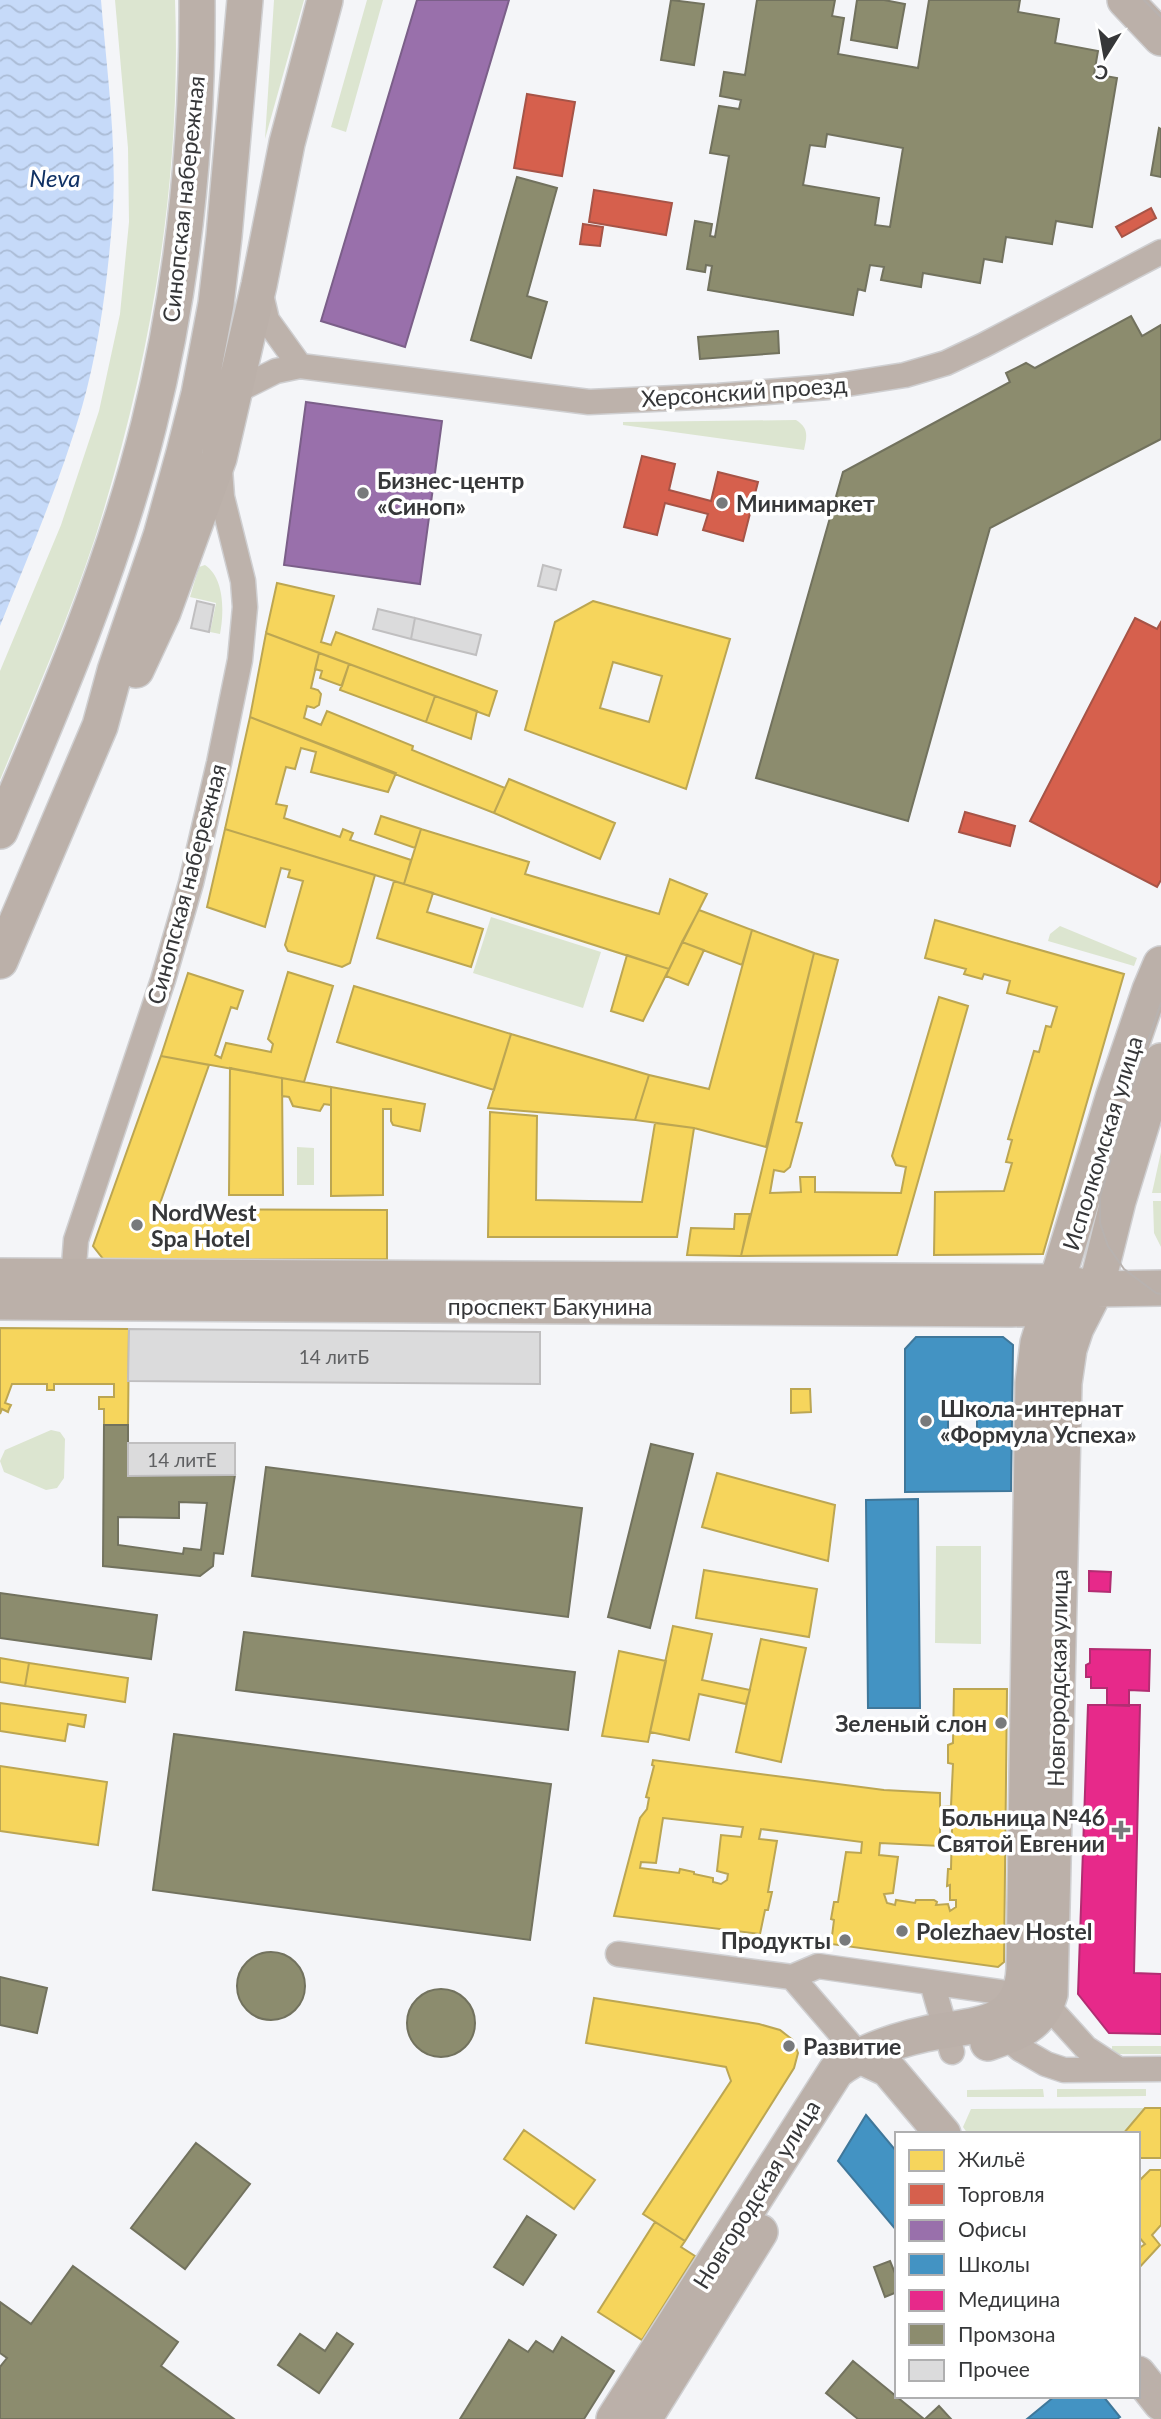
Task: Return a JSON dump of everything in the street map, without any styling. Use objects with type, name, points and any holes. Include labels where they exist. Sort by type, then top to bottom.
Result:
[{"type":"street","name":"Синопская набережная","points":[[0,831],[64,682],[111,554],[149,425],[171,323],[184,229],[192,152],[197,0]]},
{"type":"street","name":"Синопская набережная","points":[[0,961],[100,726],[115,671],[161,536],[199,394],[223,250],[245,0]]},
{"type":"street","name":"Синопская набережная","points":[[100,726],[132,678],[163,612],[219,457],[259,285],[287,143],[325,0]]},
{"type":"street","points":[[1125,0],[1161,38]]},
{"type":"street","name":"Херсонский проезд","points":[[234,392],[276,371],[300,366],[589,402],[828,387],[905,375],[946,363],[1161,252]]},
{"type":"street","points":[[259,285],[267,320],[300,366]]},
{"type":"street","name":"Синопская набережная","points":[[72,1289],[76,1240],[163,980],[202,841],[240,660],[245,607],[243,581],[222,497],[219,457]]},
{"type":"street","name":"Исполкомская улица","points":[[1054,1295],[1114,1098],[1161,964]]},
{"type":"street","name":"Исполкомская улица","points":[[1097,1289],[1118,1201],[1161,1061]]},
{"type":"street","name":"проспект Бакунина","points":[[0,1276],[72,1289],[1054,1295],[1097,1289],[1161,1289]]},
{"type":"street","name":"проспект Бакунина","points":[[0,1302],[72,1289]]},
{"type":"street","name":"Новгородская улица","points":[[1054,1295],[1038,1343],[1033,1383],[1024,1969],[1034,2000],[1050,1994],[1063,1384],[1076,1328],[1097,1289]]},
{"type":"street","points":[[618,1954],[792,1977],[818,1966],[1034,2000],[1086,2049],[1118,2069]]},
{"type":"street","points":[[792,1977],[871,2068],[941,2132]]},
{"type":"street","points":[[932,1983],[949,2041]]},
{"type":"street","points":[[1034,2000],[1010,2010],[1000,2028],[1033,2057],[1064,2070],[1161,2069]]},
{"type":"street","name":"Новгородская улица","points":[[614,2419],[823,2087],[836,2071],[918,2059],[949,2041],[1000,2028]]},
{"type":"street","points":[[871,2068],[912,2132]]},
{"type":"street","name":"Новгородская улица","points":[[643,2419],[843,2100],[871,2068]]},
{"type":"street","points":[[1140,2377],[1161,2403]]},
{"type":"street","points":[[1134,2398],[1151,2419]]},
{"type":"green space","points":[[115,0],[175,0],[173,136],[158,272],[132,406],[95,538],[62,630],[0,780],[0,671],[61,525],[99,411],[120,314],[129,222],[128,148]]},
{"type":"green space","points":[[274,0],[304,0],[265,139]]},
{"type":"green space","points":[[367,0],[383,0],[346,132],[331,127]]},
{"type":"green space","points":[[796,420],[806,433],[804,450],[623,425],[623,422]]},
{"type":"green space","points":[[205,565],[212,571],[220,587],[220,634],[210,632],[216,603],[190,597],[199,567]]},
{"type":"green space","points":[[491,917],[601,952],[583,1008],[473,973]]},
{"type":"green space","points":[[1060,926],[1137,958],[1134,966],[1048,941],[1050,934]]},
{"type":"green space","points":[[297,1147],[314,1148],[314,1185],[297,1185]]},
{"type":"green space","points":[[1161,1152],[1161,1193],[1152,1193]]},
{"type":"green space","points":[[1153,1201],[1161,1201],[1161,1247],[1154,1233]]},
{"type":"green space","points":[[51,1430],[60,1432],[65,1439],[64,1478],[57,1488],[46,1490],[4,1472],[0,1461],[5,1450]]},
{"type":"green space","points":[[936,1546],[981,1546],[981,1644],[935,1643]]},
{"type":"green space","points":[[1112,2046],[1161,2046],[1161,2054],[1112,2054]]},
{"type":"green space","points":[[1043,2089],[1044,2097],[967,2097],[967,2090]]},
{"type":"green space","points":[[1057,2089],[1146,2089],[1146,2096],[1057,2097]]},
{"type":"green space","points":[[1145,2108],[1125,2132],[967,2132],[963,2127],[971,2109]]},
{"type":"water","name":"Neva","points":[[0,0],[101,0],[114,167],[108,269],[88,385],[54,490],[0,626]]},
{"type":"building: Жильё","points":[[277,583],[334,596],[321,642],[331,645],[336,632],[497,691],[489,716],[266,633]]},
{"type":"building: Жильё","points":[[593,601],[730,639],[686,789],[525,730],[555,622]],"holes":[[[613,662],[662,676],[649,722],[600,708]]]},
{"type":"building: Жильё","points":[[266,633],[319,653],[311,688],[321,694],[319,705],[314,708],[307,706],[304,718],[321,725],[327,711],[505,788],[494,813],[250,717]]},
{"type":"building: Жильё","points":[[319,653],[349,664],[342,686],[320,678],[322,671],[315,669]]},
{"type":"building: Жильё","points":[[349,664],[435,696],[426,722],[340,690]]},
{"type":"building: Жильё","points":[[435,696],[477,711],[471,739],[426,722]]},
{"type":"building: Жильё","points":[[250,717],[396,773],[388,792],[311,772],[316,752],[301,748],[295,769],[286,767],[276,804],[287,806],[284,818],[340,837],[343,829],[353,833],[350,840],[411,860],[404,884],[225,829]]},
{"type":"building: Жильё","points":[[509,779],[615,823],[600,859],[494,813]]},
{"type":"building: Жильё","points":[[381,816],[421,829],[415,848],[375,834]]},
{"type":"building: Жильё","points":[[225,829],[375,875],[350,963],[342,967],[288,951],[285,945],[303,881],[288,877],[290,870],[281,868],[265,927],[207,907]]},
{"type":"building: Жильё","points":[[421,829],[529,862],[525,874],[659,914],[670,879],[707,894],[669,969],[404,884]]},
{"type":"building: Жильё","points":[[394,881],[433,893],[427,912],[483,929],[471,967],[377,938]]},
{"type":"building: Жильё","points":[[699,910],[752,930],[742,965],[682,942]]},
{"type":"building: Жильё","points":[[935,920],[1124,974],[1043,1254],[934,1255],[935,1192],[1004,1191],[1012,1163],[1006,1162],[1012,1140],[1008,1139],[1034,1051],[1039,1052],[1046,1026],[1051,1027],[1057,1007],[1007,993],[1010,981],[984,974],[982,979],[964,974],[966,969],[925,958]]},
{"type":"building: Жильё","points":[[752,930],[814,953],[766,1147],[694,1128],[635,1120],[649,1075],[709,1089]]},
{"type":"building: Жильё","points":[[682,942],[704,950],[688,985],[666,976]]},
{"type":"building: Жильё","points":[[814,953],[838,960],[796,1122],[802,1123],[790,1167],[784,1172],[774,1170],[770,1193],[801,1192],[800,1177],[815,1177],[815,1192],[901,1193],[906,1167],[896,1165],[892,1156],[939,997],[968,1006],[897,1255],[741,1256]]},
{"type":"building: Жильё","points":[[627,955],[669,969],[643,1021],[611,1011]]},
{"type":"building: Жильё","points":[[288,972],[333,986],[304,1082],[161,1056],[188,973],[243,991],[237,1009],[231,1007],[215,1055],[221,1058],[226,1043],[271,1052],[273,1044],[268,1039]]},
{"type":"building: Жильё","points":[[354,986],[511,1034],[494,1090],[337,1042]]},
{"type":"building: Жильё","points":[[511,1034],[649,1075],[635,1120],[488,1108]]},
{"type":"building: Жильё","points":[[161,1056],[209,1065],[158,1209],[387,1210],[387,1259],[104,1260],[93,1246]]},
{"type":"building: Жильё","points":[[230,1068],[282,1078],[283,1195],[229,1195]]},
{"type":"building: Жильё","points":[[282,1078],[331,1087],[331,1105],[324,1104],[320,1111],[293,1106],[289,1097],[282,1096]]},
{"type":"building: Жильё","points":[[331,1087],[425,1104],[420,1131],[393,1125],[391,1109],[383,1109],[383,1195],[331,1196]]},
{"type":"building: Жильё","points":[[490,1112],[537,1116],[536,1200],[642,1202],[655,1123],[694,1128],[677,1237],[488,1237]]},
{"type":"building: Жильё","points":[[735,1214],[750,1214],[741,1256],[687,1255],[691,1228],[734,1229]]},
{"type":"building: Жильё","points":[[0,1328],[129,1329],[128,1425],[104,1425],[104,1409],[99,1409],[99,1397],[114,1397],[114,1384],[54,1384],[54,1390],[47,1390],[47,1384],[12,1384],[5,1403],[11,1405],[8,1412],[2,1409],[0,1414]]},
{"type":"building: Жильё","points":[[791,1389],[810,1389],[811,1412],[791,1413]]},
{"type":"building: Жильё","points":[[717,1473],[835,1505],[828,1561],[702,1527]]},
{"type":"building: Жильё","points":[[704,1570],[817,1589],[809,1637],[696,1618]]},
{"type":"building: Жильё","points":[[673,1626],[712,1634],[702,1680],[750,1690],[746,1704],[699,1694],[689,1740],[650,1732]]},
{"type":"building: Жильё","points":[[761,1639],[806,1648],[781,1762],[736,1752]]},
{"type":"building: Жильё","points":[[619,1651],[666,1661],[648,1742],[602,1736]]},
{"type":"building: Жильё","points":[[0,1658],[29,1663],[25,1686],[0,1682]]},
{"type":"building: Жильё","points":[[29,1663],[128,1678],[125,1702],[25,1686]]},
{"type":"building: Жильё","points":[[954,1689],[1007,1689],[1004,1962],[998,1967],[831,1944],[834,1920],[831,1919],[834,1902],[838,1902],[846,1852],[861,1853],[862,1842],[761,1829],[759,1839],[777,1841],[768,1892],[772,1892],[760,1934],[614,1916],[640,1818],[647,1809],[649,1798],[646,1797],[653,1760],[884,1790],[940,1793],[940,1807],[951,1806],[953,1764],[948,1763],[948,1745],[953,1743]],"holes":[[[663,1818],[743,1827],[741,1837],[721,1835],[717,1871],[728,1874],[727,1880],[721,1884],[713,1882],[713,1878],[680,1869],[679,1873],[640,1868],[641,1862],[656,1863]],[[940,1828],[952,1828],[951,1869],[948,1869],[947,1886],[950,1885],[950,1900],[956,1900],[956,1907],[950,1911],[948,1904],[936,1905],[934,1900],[916,1900],[915,1903],[896,1900],[895,1905],[887,1903],[884,1894],[893,1893],[898,1857],[879,1855],[880,1843],[940,1846]]]},
{"type":"building: Жильё","points":[[0,1703],[86,1715],[84,1727],[68,1724],[65,1741],[0,1731]]},
{"type":"building: Жильё","points":[[0,1766],[107,1782],[98,1845],[0,1831]]},
{"type":"building: Жильё","points":[[594,1998],[759,2024],[780,2030],[793,2040],[798,2053],[794,2068],[685,2241],[643,2214],[731,2081],[726,2067],[586,2043]]},
{"type":"building: Жильё","points":[[1145,2108],[1161,2108],[1161,2158],[1140,2158],[1140,2132],[1125,2132]]},
{"type":"building: Жильё","points":[[524,2130],[595,2180],[574,2209],[504,2159]]},
{"type":"building: Жильё","points":[[1150,2170],[1161,2170],[1161,2225],[1152,2235],[1160,2245],[1140,2267],[1140,2248],[1145,2244],[1140,2238],[1140,2180]]},
{"type":"building: Жильё","points":[[655,2222],[685,2241],[681,2247],[695,2256],[642,2340],[598,2312]]},
{"type":"building: Торговля","points":[[527,94],[575,102],[562,176],[514,168]]},
{"type":"building: Торговля","points":[[594,190],[672,203],[666,235],[589,222]]},
{"type":"building: Торговля","points":[[1151,208],[1156,218],[1122,237],[1116,227]]},
{"type":"building: Торговля","points":[[583,224],[603,227],[600,246],[580,244]]},
{"type":"building: Торговля","points":[[642,456],[675,464],[669,490],[711,501],[718,472],[758,482],[743,541],[703,530],[708,514],[665,503],[657,535],[624,527]]},
{"type":"building: Торговля","points":[[1135,618],[1157,629],[1161,622],[1161,880],[1157,887],[1030,821]]},
{"type":"building: Торговля","points":[[965,812],[1015,826],[1010,846],[959,832]]},
{"type":"building: Офисы","points":[[417,0],[509,0],[405,347],[321,321]]},
{"type":"building: Офисы","name":"Бизнес-центр «Синоп»","points":[[306,402],[442,421],[420,584],[284,565]]},
{"type":"building: Школы","name":"Школа-интернат «Формула Успеха»","points":[[916,1337],[1003,1337],[1013,1345],[1011,1491],[905,1492],[905,1349]],"holes":[[[948,1406],[977,1406],[977,1437],[948,1436]]]},
{"type":"building: Школы","points":[[918,1499],[920,1708],[868,1708],[866,1500]]},
{"type":"building: Школы","points":[[866,2115],[895,2150],[895,2229],[838,2161]]},
{"type":"building: Школы","points":[[1053,2398],[1105,2398],[1120,2417],[1117,2419],[1027,2419]]},
{"type":"building: Медицина","points":[[1089,1571],[1111,1572],[1110,1592],[1089,1591]]},
{"type":"building: Медицина","points":[[1090,1649],[1150,1650],[1149,1691],[1129,1690],[1129,1706],[1107,1705],[1107,1688],[1091,1688],[1091,1677],[1086,1677]]},
{"type":"building: Медицина","points":[[1088,1705],[1140,1705],[1134,1973],[1161,1974],[1161,2034],[1109,2033],[1078,1994]]},
{"type":"building: Промзона","points":[[671,0],[704,4],[694,65],[661,60]]},
{"type":"building: Промзона","points":[[757,0],[835,0],[832,16],[844,18],[838,54],[918,68],[929,0],[1020,0],[1018,12],[1059,19],[1055,43],[1098,51],[1094,74],[1117,78],[1092,227],[1056,221],[1052,244],[1006,237],[1002,262],[984,259],[980,283],[923,273],[921,287],[881,280],[884,267],[870,265],[865,291],[858,289],[853,315],[708,290],[712,266],[706,265],[705,272],[687,269],[695,221],[712,224],[710,236],[715,237],[729,156],[710,153],[719,106],[739,109],[741,100],[720,96],[724,72],[745,75]],"holes":[[[827,134],[903,148],[890,227],[875,225],[879,198],[803,185],[810,145],[825,147]]]},
{"type":"building: Промзона","points":[[857,0],[884,0],[905,4],[897,48],[851,40]]},
{"type":"building: Промзона","points":[[1159,128],[1161,129],[1161,177],[1151,175]]},
{"type":"building: Промзона","points":[[517,177],[557,188],[527,296],[547,302],[531,358],[471,340]]},
{"type":"building: Промзона","points":[[1131,316],[1142,336],[1161,325],[1161,439],[990,528],[908,821],[756,778],[843,472],[1010,382],[1006,373],[1026,363],[1035,368]]},
{"type":"building: Промзона","points":[[778,331],[779,353],[700,359],[698,337]]},
{"type":"building: Промзона","points":[[104,1425],[128,1425],[128,1476],[235,1475],[223,1554],[214,1553],[213,1566],[200,1576],[103,1566]],"holes":[[[179,1502],[207,1503],[201,1550],[184,1548],[183,1554],[118,1545],[118,1517],[179,1518]]]},
{"type":"building: Промзона","points":[[651,1444],[693,1454],[650,1628],[608,1617]]},
{"type":"building: Промзона","points":[[266,1467],[582,1508],[568,1617],[252,1576]]},
{"type":"building: Промзона","points":[[0,1593],[157,1615],[151,1659],[0,1638]]},
{"type":"building: Промзона","points":[[244,1632],[575,1672],[568,1730],[236,1690]]},
{"type":"building: Промзона","points":[[174,1734],[551,1784],[530,1940],[153,1890]]},
{"type":"building: Промзона","points":[[264,1952],[278,1952],[290,1957],[300,1967],[305,1986],[300,2005],[290,2015],[278,2020],[264,2020],[252,2015],[242,2005],[237,1993],[237,1979],[242,1967],[252,1957]]},
{"type":"building: Промзона","points":[[0,1977],[47,1988],[37,2033],[0,2025]]},
{"type":"building: Промзона","points":[[434,1989],[448,1989],[460,1994],[470,2004],[475,2023],[470,2042],[460,2052],[448,2057],[434,2057],[422,2052],[412,2042],[407,2030],[407,2016],[412,2004],[422,1994]]},
{"type":"building: Промзона","points":[[196,2143],[250,2184],[185,2269],[131,2228]]},
{"type":"building: Промзона","points":[[527,2216],[556,2235],[523,2285],[494,2267]]},
{"type":"building: Промзона","points":[[890,2261],[895,2273],[895,2293],[885,2297],[874,2267]]},
{"type":"building: Промзона","points":[[73,2266],[178,2342],[161,2366],[234,2419],[0,2419],[0,2367],[7,2358],[0,2353],[0,2302],[31,2324]]},
{"type":"building: Промзона","points":[[337,2333],[353,2344],[319,2393],[278,2365],[300,2334],[325,2351]]},
{"type":"building: Промзона","points":[[562,2337],[614,2371],[584,2419],[460,2419],[509,2340],[528,2352],[536,2341],[553,2352]]},
{"type":"building: Промзона","points":[[853,2361],[924,2419],[858,2419],[826,2393]]},
{"type":"building: Промзона","points":[[939,2406],[951,2419],[925,2419]]},
{"type":"building: Прочее","points":[[543,565],[561,570],[556,590],[538,586]]},
{"type":"building: Прочее","points":[[197,601],[214,605],[209,632],[191,628]]},
{"type":"building: Прочее","points":[[378,609],[415,618],[411,639],[373,629]]},
{"type":"building: Прочее","points":[[415,618],[481,635],[476,655],[411,639]]},
{"type":"building: Прочее","points":[[129,1329],[540,1332],[540,1384],[128,1381]]},
{"type":"building: Прочее","points":[[128,1443],[235,1443],[235,1475],[128,1476]]},
{"type":"tram line","points":[[1144,0],[1161,17]]},
{"type":"tram line","points":[[1161,1003],[1127,1102],[1100,1197],[1100,1223],[1108,1246],[1124,1269],[1161,1294]]},
{"type":"place","name":"Бизнес-центр «Синоп»","points":[[363,493]]},
{"type":"place","name":"Минимаркет","points":[[722,503]]},
{"type":"place","name":"NordWest Spa Hotel","points":[[137,1225]]},
{"type":"place","name":"Школа-интернат «Формула Успеха»","points":[[926,1421]]},
{"type":"place","name":"Зеленый слон","points":[[1001,1723]]},
{"type":"place","name":"Больница №46 Святой Евгении","points":[[1121,1830]]},
{"type":"place","name":"Polezhaev Hostel","points":[[902,1931]]},
{"type":"place","name":"Продукты","points":[[845,1940]]},
{"type":"place","name":"Развитие","points":[[789,2046]]}]
